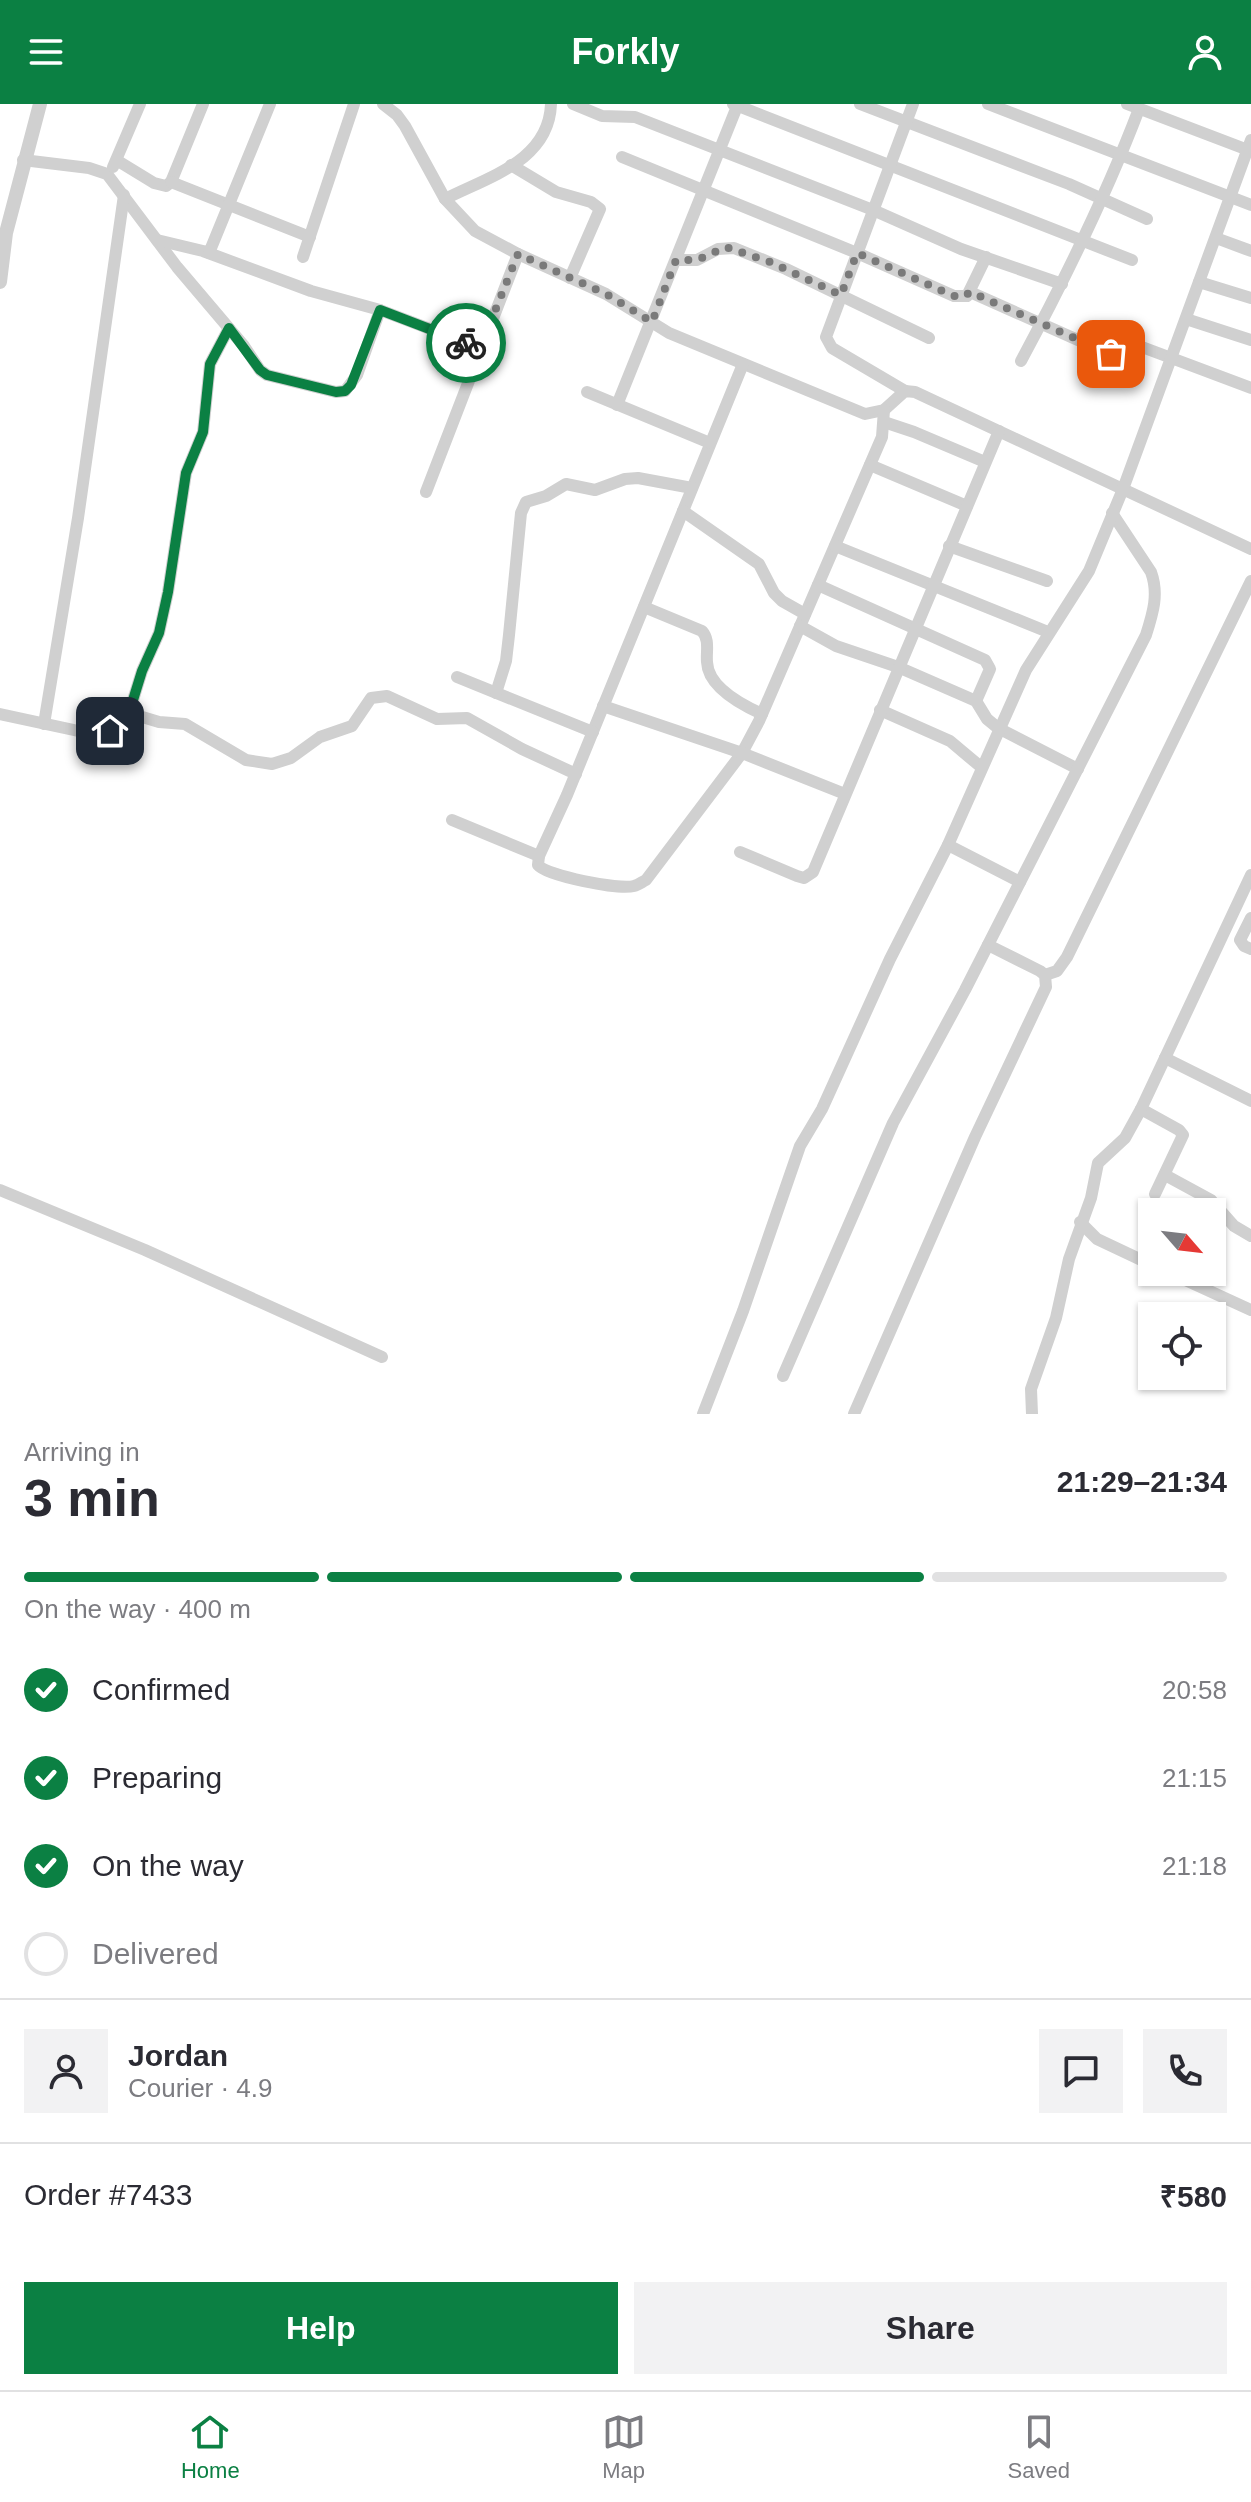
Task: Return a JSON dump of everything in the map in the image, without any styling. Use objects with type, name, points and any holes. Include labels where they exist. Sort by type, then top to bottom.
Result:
[{"type":"street","points":[[0,282],[3,232],[40,104]]},
{"type":"street","points":[[107,174],[118,161],[140,104]]},
{"type":"street","points":[[118,161],[166,186],[171,182],[203,104]]},
{"type":"street","points":[[209,253],[270,104]]},
{"type":"street","points":[[303,257],[354,104]]},
{"type":"street","points":[[383,104],[405,126],[445,199],[475,231],[632,308],[669,333],[865,414],[884,416],[985,462]]},
{"type":"street","points":[[445,199],[527,157],[544,136],[551,104]]},
{"type":"street","points":[[573,104],[602,116],[630,110],[961,249],[1062,284]]},
{"type":"street","points":[[617,405],[736,104],[889,167],[1132,260]]},
{"type":"street","points":[[860,104],[1102,198],[1147,219]]},
{"type":"street","points":[[913,104],[841,295],[826,337],[827,343],[905,391],[915,392],[1251,549]]},
{"type":"street","points":[[988,104],[1251,205]]},
{"type":"street","points":[[703,1414],[743,1311],[800,1146],[822,1109],[890,959],[948,845],[1026,670],[1089,571],[1123,489],[1250,144],[1133,106],[1121,156],[1062,284],[1021,361]]},
{"type":"street","points":[[622,157],[954,296],[964,297],[970,292],[986,257]]},
{"type":"street","points":[[23,160],[89,168],[107,174],[267,375],[336,392],[345,391],[357,375],[380,310]]},
{"type":"street","points":[[511,165],[556,192],[591,202],[600,209],[570,278]]},
{"type":"street","points":[[171,182],[310,237]]},
{"type":"street","points":[[44,724],[80,503],[124,195]]},
{"type":"street","points":[[1216,238],[1251,251]]},
{"type":"street","points":[[157,240],[209,253],[311,291],[380,310],[480,348]]},
{"type":"street","points":[[676,260],[697,260],[718,249],[734,248],[786,269],[929,338]]},
{"type":"street","points":[[426,492],[518,254]]},
{"type":"street","points":[[1199,282],[1251,298]]},
{"type":"street","points":[[970,292],[1134,365]]},
{"type":"street","points":[[1186,319],[1251,340]]},
{"type":"street","points":[[0,714],[97,735],[110,731],[129,713],[142,671],[159,633],[186,473],[203,432],[210,364],[229,328]]},
{"type":"street","points":[[1126,341],[1251,388]]},
{"type":"street","points":[[743,364],[576,774],[539,856],[538,865],[549,874],[620,887],[633,887],[646,880],[742,753],[762,714],[882,437],[884,416],[905,391]]},
{"type":"street","points":[[587,392],[710,443]]},
{"type":"street","points":[[740,852],[797,876],[810,876],[999,431]]},
{"type":"street","points":[[870,465],[967,506]]},
{"type":"street","points":[[496,693],[506,661],[521,513],[526,502],[546,496],[566,484],[595,490],[625,479],[638,478],[692,488]]},
{"type":"street","points":[[683,511],[759,564],[774,593],[836,646],[898,667],[976,701],[987,719],[998,728],[1078,769]]},
{"type":"street","points":[[783,1376],[893,1123],[988,945],[1146,635],[1156,595],[1151,572],[1112,513]]},
{"type":"street","points":[[835,546],[1048,632]]},
{"type":"street","points":[[949,546],[1047,581]]},
{"type":"street","points":[[988,945],[1045,975],[1057,971],[1067,957],[1251,581]]},
{"type":"street","points":[[818,585],[976,654],[989,664],[989,674],[976,701]]},
{"type":"street","points":[[644,607],[702,631],[706,636],[710,677],[739,702],[762,714]]},
{"type":"street","points":[[457,677],[593,732]]},
{"type":"street","points":[[129,713],[159,722],[185,724],[246,760],[272,764],[291,758],[320,737],[352,726],[371,698],[387,696],[437,719],[467,718],[522,749],[576,774]]},
{"type":"street","points":[[603,706],[742,753],[845,794]]},
{"type":"street","points":[[880,710],[950,741],[981,767]]},
{"type":"street","points":[[452,820],[539,856]]},
{"type":"street","points":[[948,845],[1020,882]]},
{"type":"street","points":[[1032,1414],[1031,1389],[1056,1318],[1098,1163],[1125,1138],[1141,1109],[1246,898],[1251,875]]},
{"type":"street","points":[[1251,918],[1240,940],[1251,949]]},
{"type":"street","points":[[854,1414],[975,1137],[1046,987],[1045,975]]},
{"type":"street","points":[[1165,1058],[1249,1097]]},
{"type":"street","points":[[1141,1109],[1183,1135],[1155,1194]]},
{"type":"street","points":[[1165,1175],[1211,1200],[1234,1226],[1251,1236]]},
{"type":"street","points":[[0,1190],[145,1250],[382,1357]]},
{"type":"street","points":[[1080,1222],[1097,1239],[1138,1258]]},
{"type":"street","points":[[1201,1286],[1250,1307]]},
{"type":"way so far","points":[[466,343],[480,348],[518,254],[606,294],[652,322],[676,260],[697,260],[726,247],[770,262],[841,295],[857,253],[959,298],[970,292],[1111,354]]},
{"type":"route","points":[[110,731],[129,713],[142,671],[159,633],[186,473],[203,432],[210,364],[229,328],[267,375],[336,392],[345,391],[357,375],[380,310],[466,343]]}]
